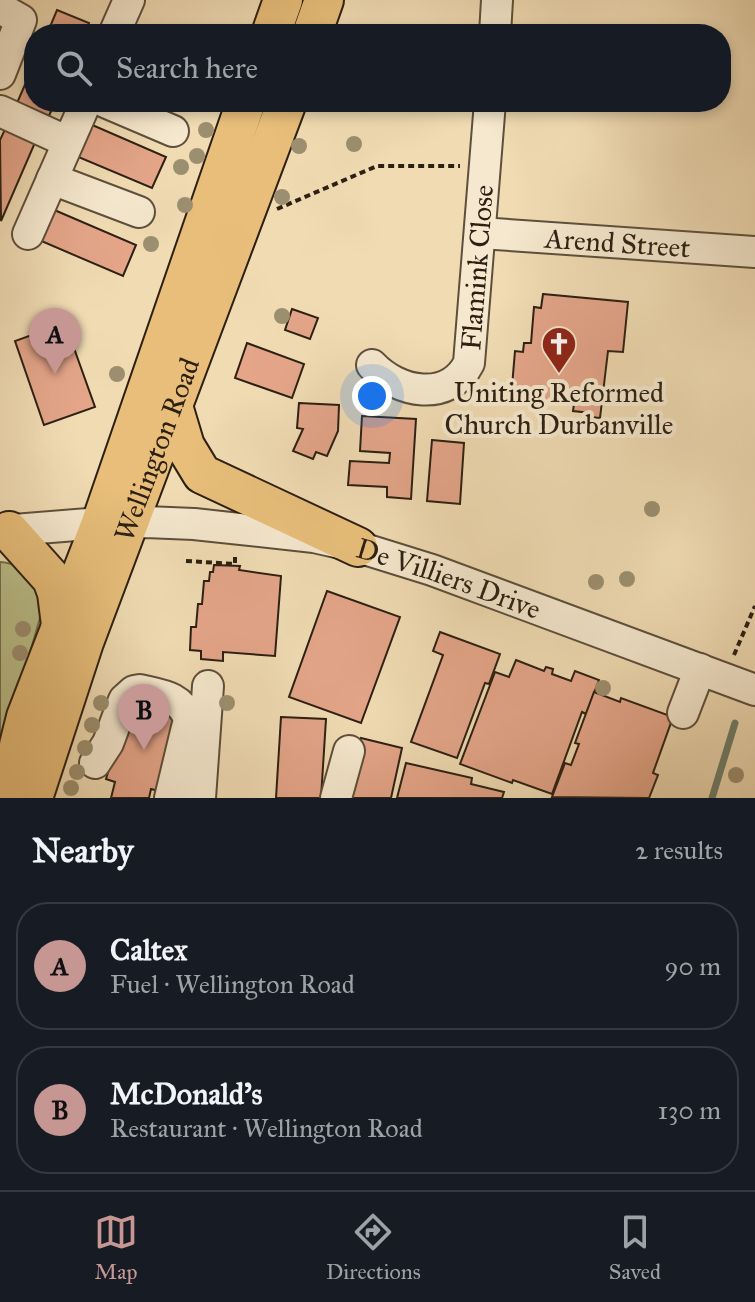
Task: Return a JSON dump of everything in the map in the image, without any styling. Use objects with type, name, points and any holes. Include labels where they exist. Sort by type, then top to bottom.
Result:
[{"type":"main road","points":[[275,24],[283,0]]},
{"type":"main road","points":[[316,24],[324,0]]},
{"type":"main road","name":"Wellington Road","points":[[33,798],[243,112]]},
{"type":"main road","name":"Wellington Road","points":[[19,798],[19,745],[26,717],[61,625],[173,406],[283,112]]},
{"type":"main road","points":[[173,406],[185,446],[202,474],[358,547]]},
{"type":"main road","points":[[5,531],[52,579],[61,625]]},
{"type":"street","points":[[118,24],[129,0]]},
{"type":"street","points":[[496,24],[497,0]]},
{"type":"street","points":[[0,8],[21,20],[0,74]]},
{"type":"street","points":[[0,111],[68,142]]},
{"type":"street","points":[[28,234],[82,112]]},
{"type":"street","points":[[128,112],[173,131]]},
{"type":"street","name":"Flamink Close","points":[[372,365],[400,385],[434,390],[452,384],[465,371],[471,354],[489,112]]},
{"type":"street","points":[[52,179],[139,212]]},
{"type":"street","name":"Arend Street","points":[[480,233],[755,252]]},
{"type":"street","name":"De Villiers Drive","points":[[5,531],[116,522],[194,524],[314,537],[432,570],[755,690]]},
{"type":"street","points":[[683,713],[712,673]]},
{"type":"street","points":[[200,798],[208,686]]},
{"type":"street","points":[[95,763],[108,743],[124,700],[129,695],[140,690],[172,697],[181,704],[189,719],[170,798]]},
{"type":"street","points":[[336,798],[349,751]]},
{"type":"path","points":[[264,215],[377,166],[485,165]]},
{"type":"path","points":[[186,561],[235,564]]},
{"type":"path","points":[[712,673],[755,606]]},
{"type":"green space","points":[[0,562],[25,572],[34,585],[42,611],[0,757]]},
{"type":"building","points":[[57,10],[89,23],[89,24],[51,24]]},
{"type":"building","points":[[24,87],[24,106],[17,103]]},
{"type":"building","points":[[90,124],[166,157],[152,188],[76,156]]},
{"type":"building","points":[[7,125],[37,138],[1,221],[0,140]]},
{"type":"building","points":[[52,209],[136,245],[123,276],[39,240]]},
{"type":"building","name":"Uniting Reformed Church Durbanville","points":[[543,294],[628,302],[623,352],[608,351],[600,418],[591,417],[591,413],[573,411],[574,404],[511,398],[515,351],[523,352],[524,343],[531,343],[534,307],[541,308]]},
{"type":"building","points":[[292,309],[318,318],[310,339],[285,330]]},
{"type":"building","points":[[65,323],[95,407],[44,425],[15,341]]},
{"type":"building","points":[[247,343],[304,364],[292,398],[235,378]]},
{"type":"building","points":[[299,403],[339,405],[338,431],[327,456],[316,452],[313,459],[293,451],[303,429],[297,428]]},
{"type":"building","points":[[362,416],[416,419],[411,499],[387,497],[387,487],[348,485],[350,461],[389,463],[390,453],[360,451]]},
{"type":"building","points":[[432,440],[464,443],[460,504],[427,501]]},
{"type":"building","points":[[214,565],[240,566],[239,570],[281,576],[275,656],[223,652],[223,661],[201,659],[201,651],[190,650],[191,627],[196,627],[204,581],[209,581]]},
{"type":"building","points":[[327,591],[400,617],[361,723],[289,697]]},
{"type":"building","points":[[440,632],[500,654],[489,684],[485,683],[457,758],[411,742],[443,655],[433,651]]},
{"type":"building","points":[[516,660],[544,671],[546,667],[553,669],[552,674],[571,681],[575,671],[599,680],[586,714],[582,712],[552,794],[460,764],[495,672],[509,677]]},
{"type":"building","points":[[594,692],[620,702],[621,698],[673,717],[653,773],[658,775],[649,798],[552,797],[565,763],[571,765],[579,744],[575,743]]},
{"type":"building","points":[[145,698],[183,720],[163,792],[151,789],[149,798],[111,798],[115,782],[106,779],[127,706],[141,710]]},
{"type":"building","points":[[281,717],[326,719],[321,798],[276,798]]},
{"type":"building","points":[[361,738],[402,748],[391,798],[347,798]]},
{"type":"building","points":[[406,763],[472,778],[471,784],[504,792],[502,798],[397,798]]},
{"type":"waterway","points":[[712,798],[735,723]]},
{"type":"place","name":"Caltex","points":[[55,374]]},
{"type":"place","name":"Uniting Reformed Church Durbanville","points":[[559,375]]},
{"type":"place","name":"McDonald's","points":[[144,750]]}]
